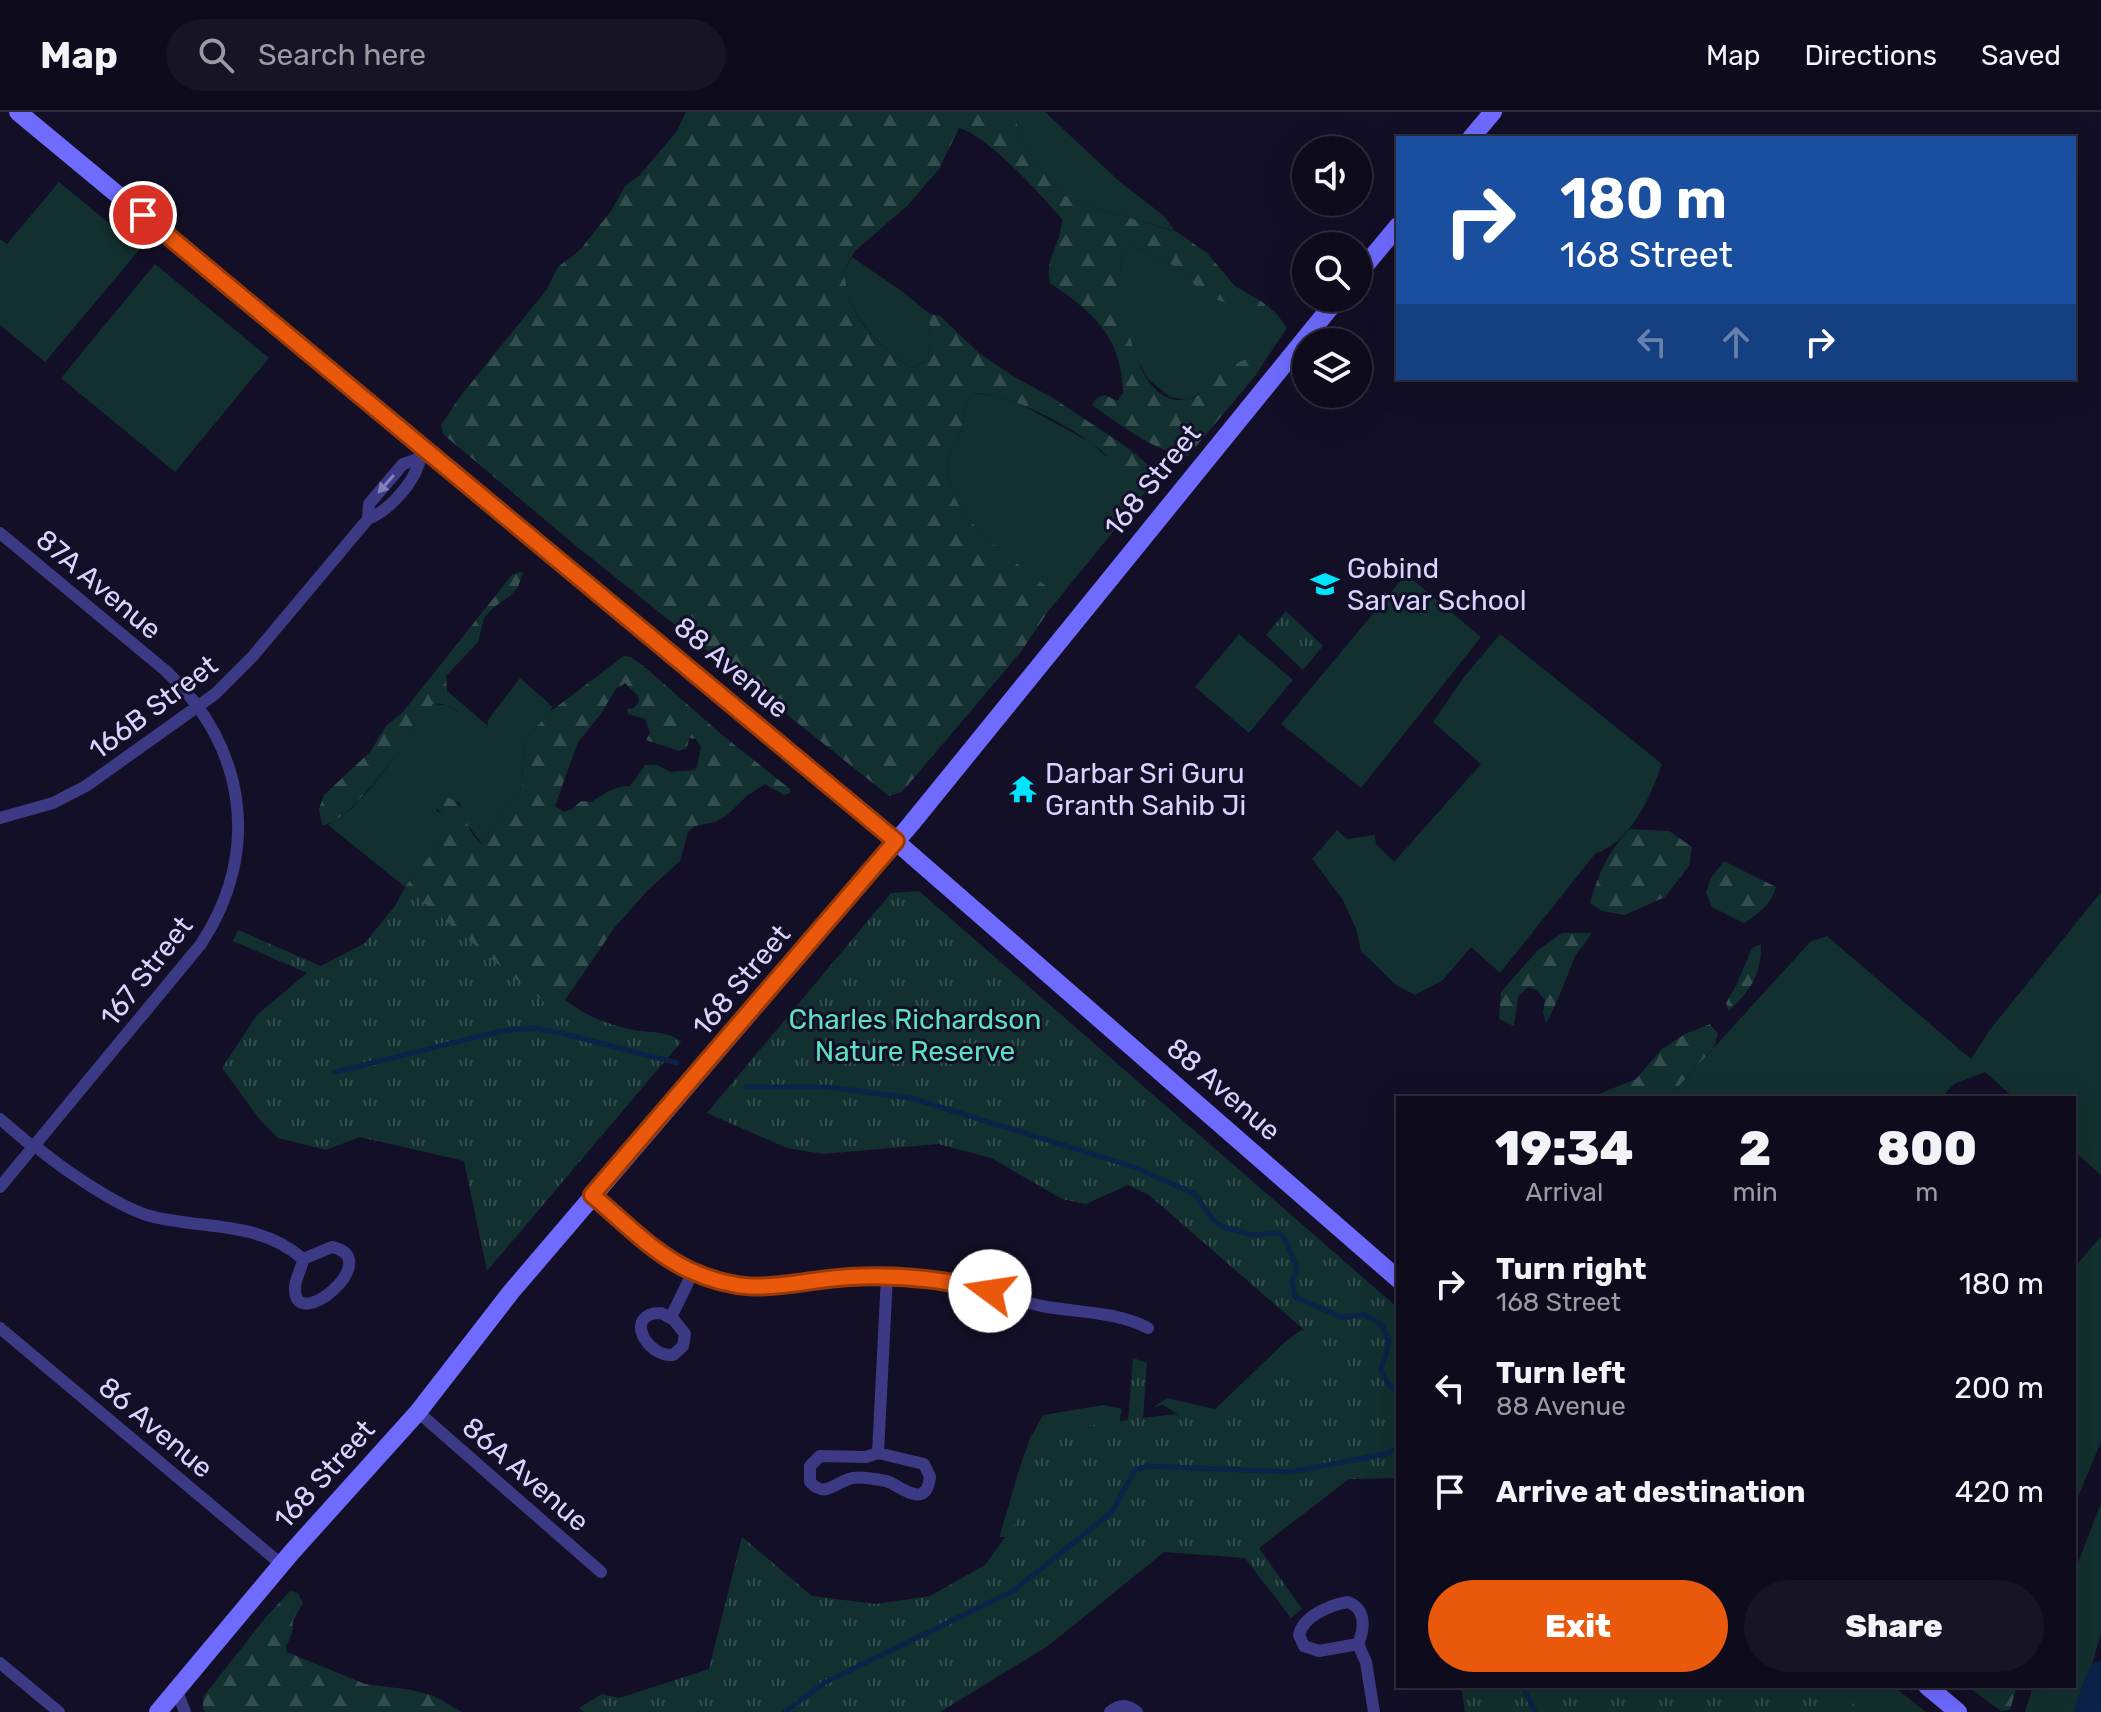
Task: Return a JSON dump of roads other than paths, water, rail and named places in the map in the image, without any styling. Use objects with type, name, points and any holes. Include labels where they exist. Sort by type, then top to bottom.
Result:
[{"type":"main road","name":"88 Avenue","points":[[18,112],[422,454],[896,841],[1396,1277]]},
{"type":"main road","points":[[1473,136],[1493,112]]},
{"type":"main road","points":[[1372,257],[1396,228]]},
{"type":"main road","name":"168 Street","points":[[158,1712],[281,1564],[418,1412],[511,1292],[592,1195],[896,841],[1327,312]]},
{"type":"main road","points":[[1929,1688],[1958,1712]]},
{"type":"street","name":"166B Street","points":[[0,818],[53,803],[76,792],[224,687],[368,519],[383,513],[414,474],[422,454]]},
{"type":"street","name":"166B Street","points":[[368,519],[369,504],[403,464],[422,454]]},
{"type":"street","name":"87A Avenue","points":[[0,533],[166,671],[198,707]]},
{"type":"street","name":"167 Street","points":[[0,1187],[191,958],[227,895],[237,853],[237,803],[225,753],[198,707]]},
{"type":"street","points":[[0,1119],[34,1146],[108,1195],[142,1213],[257,1233],[280,1243],[303,1259]]},
{"type":"street","points":[[592,1195],[654,1248],[693,1272],[727,1283],[759,1288],[786,1287],[845,1277],[887,1276],[956,1282],[1040,1306],[1125,1318],[1148,1328]]},
{"type":"street","points":[[332,1247],[346,1254],[349,1265],[345,1275],[326,1296],[309,1305],[298,1299],[295,1292],[303,1259],[332,1247]]},
{"type":"street","points":[[671,1317],[693,1272]]},
{"type":"street","points":[[878,1453],[887,1276]]},
{"type":"street","name":"86 Avenue","points":[[0,1328],[281,1564]]},
{"type":"street","name":"86A Avenue","points":[[418,1412],[601,1572]]},
{"type":"street","points":[[878,1453],[924,1464],[930,1477],[927,1487],[921,1493],[912,1495],[889,1482],[855,1478],[823,1490],[810,1482],[810,1466],[820,1456],[866,1457],[878,1453]]},
{"type":"street","points":[[1358,1644],[1314,1651],[1303,1644],[1300,1629],[1306,1620],[1339,1603],[1352,1603],[1358,1607],[1363,1616],[1358,1644],[1366,1662],[1374,1712]]},
{"type":"street","points":[[0,1663],[59,1712]]},
{"type":"street","points":[[176,1689],[185,1712]]},
{"type":"street","points":[[1110,1712],[1125,1706],[1137,1712]]},
{"type":"waterway","points":[[335,1072],[501,1031],[533,1028],[677,1063]]},
{"type":"waterway","points":[[746,1087],[828,1087],[911,1098],[1134,1167],[1195,1194],[1213,1220],[1223,1227],[1253,1235],[1279,1233],[1286,1241],[1297,1269],[1292,1282],[1295,1297],[1341,1317],[1365,1315],[1382,1325],[1389,1343],[1381,1370],[1396,1391]]},
{"type":"waterway","points":[[784,1712],[826,1682],[1013,1591],[1112,1512],[1135,1470],[1148,1466],[1290,1472],[1386,1454],[1396,1448]]},
{"type":"waterway","points":[[2088,1712],[2101,1675]]},
{"type":"waterway","points":[[1524,1688],[1535,1712]]},
{"type":"place","name":"Gobind Sarvar School","points":[[1325,584]]},
{"type":"place","name":"Darbar Sri Guru Granth Sahib Ji","points":[[1023,789]]},
{"type":"park label","name":"Charles Richardson Nature Reserve","points":[[915,1035]]}]
